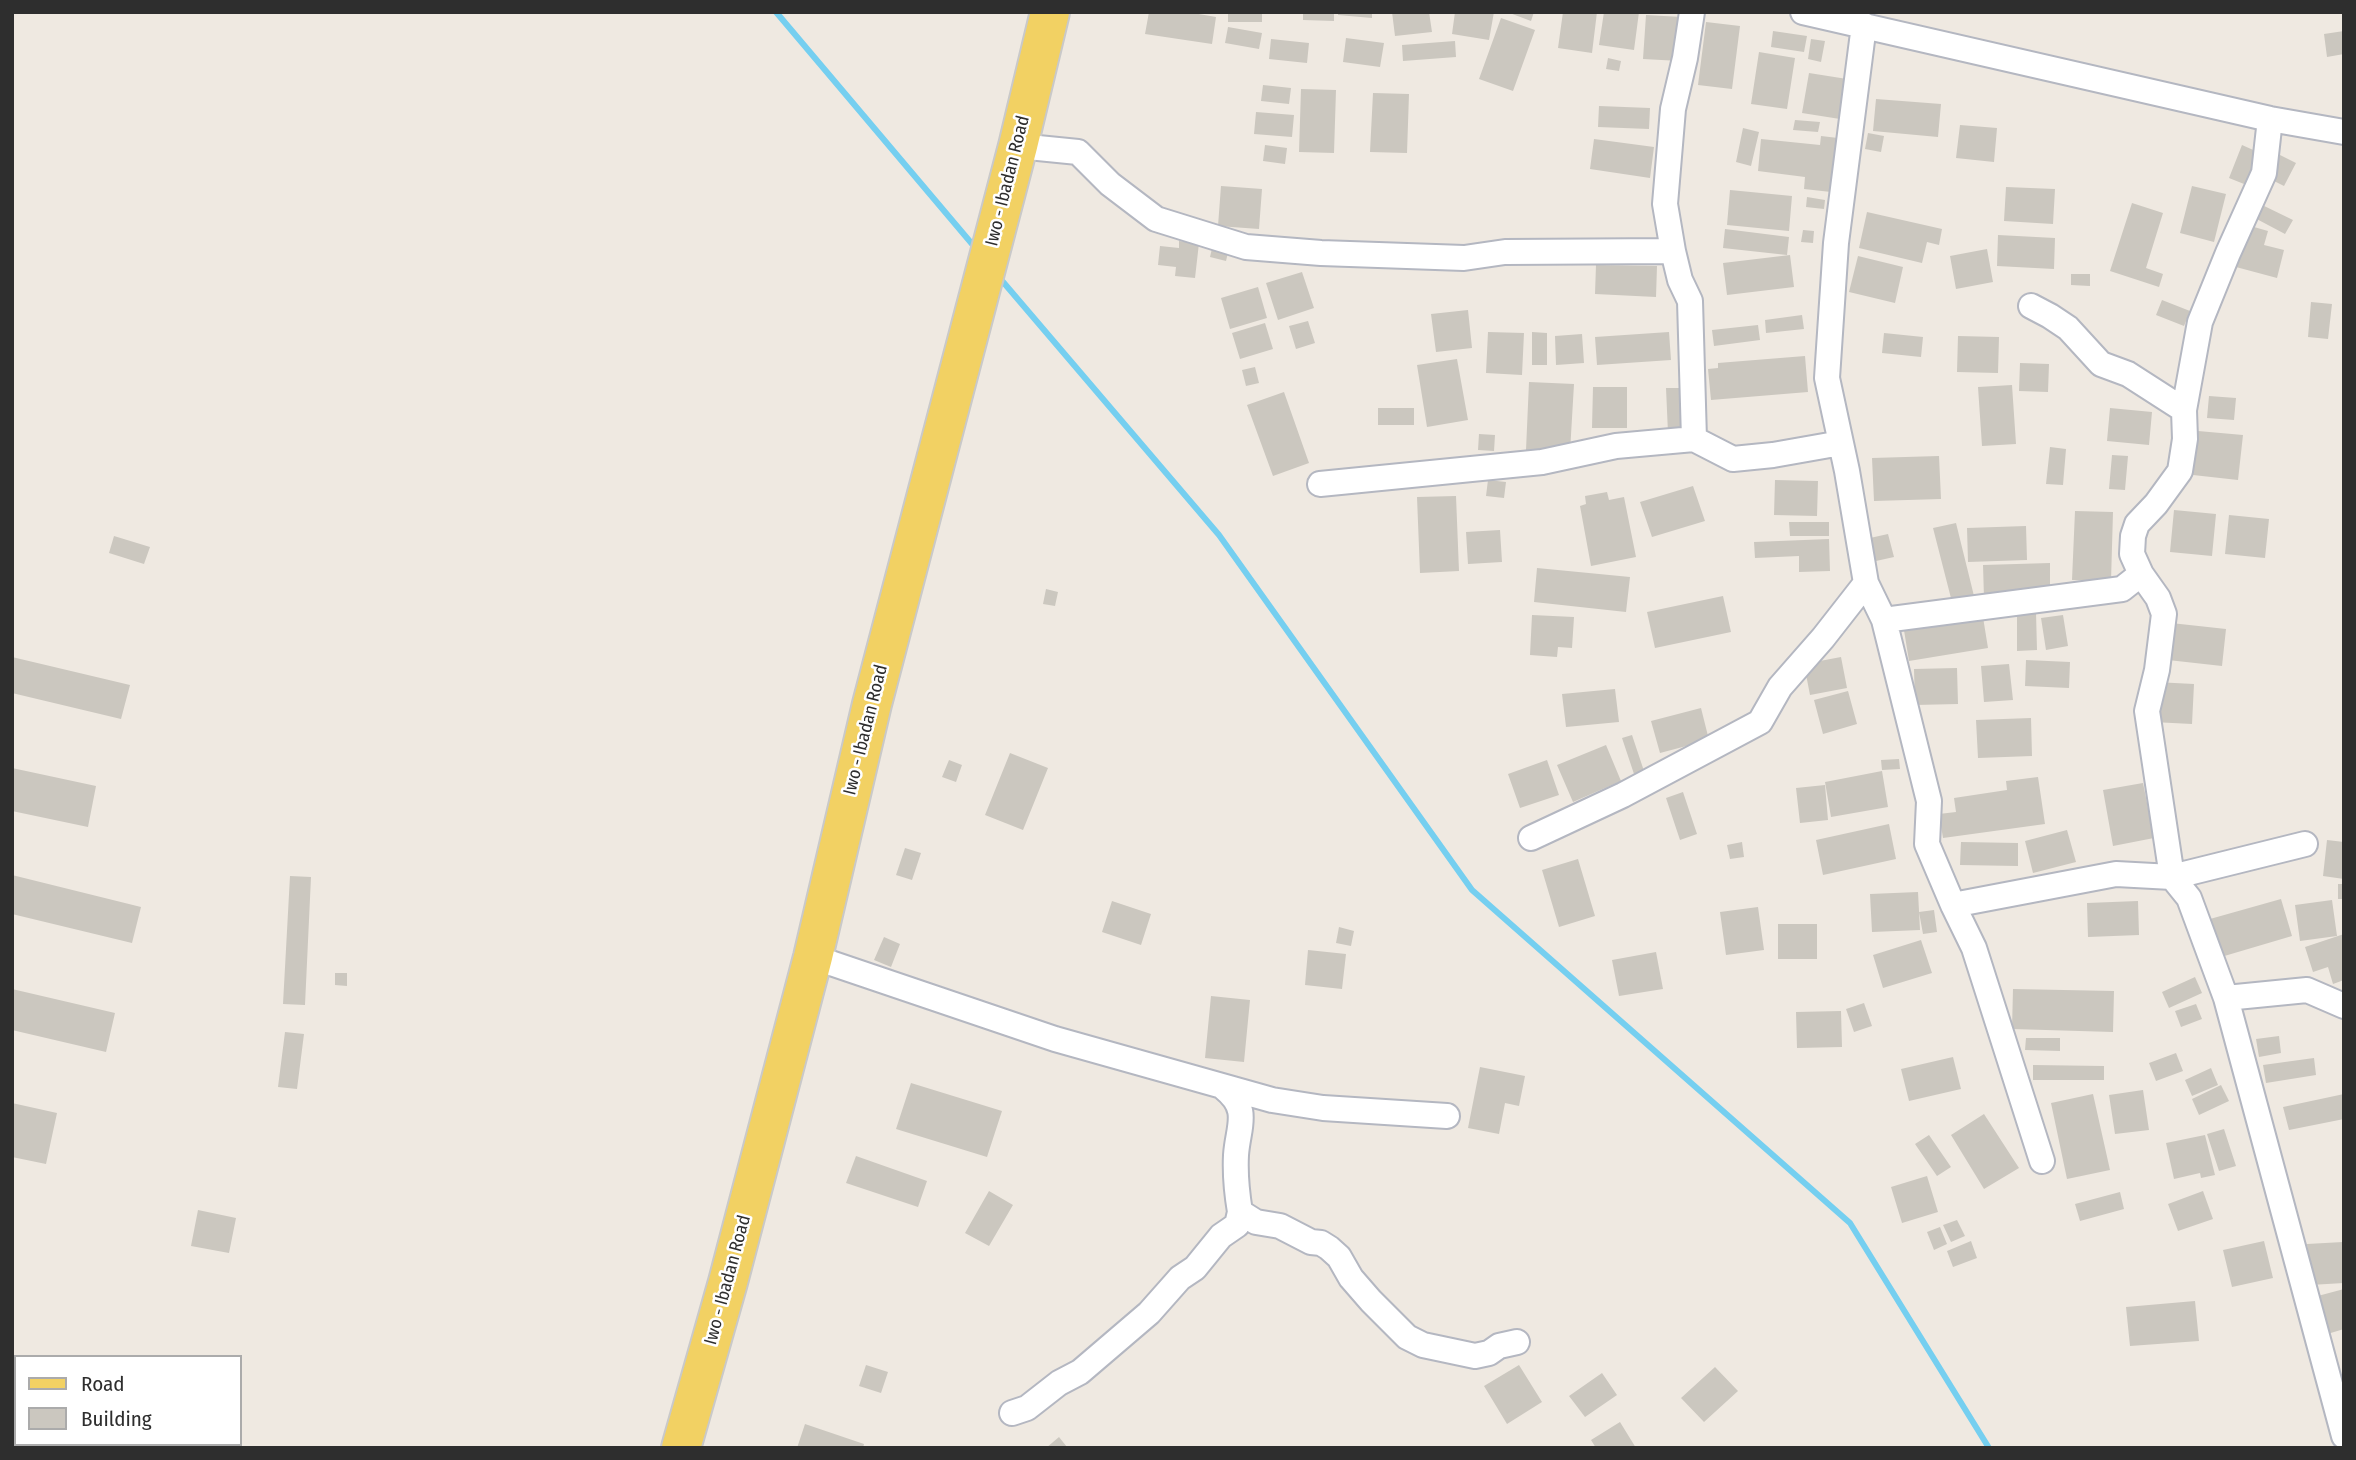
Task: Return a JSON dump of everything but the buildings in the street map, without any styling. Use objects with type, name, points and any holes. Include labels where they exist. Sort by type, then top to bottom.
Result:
[{"type":"main road","name":"Iwo - Ibadan Road","points":[[681,1448],[813,957],[872,704],[1051,12]]},
{"type":"street","points":[[1692,12],[1673,109],[1665,204],[1680,279],[1690,301],[1694,439]]},
{"type":"street","points":[[1803,12],[2270,119],[2344,132]]},
{"type":"street","points":[[1864,25],[1836,243],[1827,378],[1867,583],[1884,620],[1928,801],[1927,844],[1952,905],[1974,948],[2042,1161]]},
{"type":"street","points":[[2270,119],[2264,173],[2200,322],[2184,410],[2185,439],[2180,471],[2157,504],[2137,524],[2132,554],[2141,574],[2158,598],[2164,614],[2157,670],[2147,711],[2172,877],[2189,898],[2225,998],[2344,1436]]},
{"type":"street","points":[[1018,146],[1078,152],[1110,184],[1156,219],[1246,247],[1321,253],[1464,258],[1505,252],[1673,251]]},
{"type":"street","points":[[2031,306],[2068,328],[2101,365],[2128,374],[2184,410]]},
{"type":"street","points":[[1320,484],[1542,462],[1616,446],[1694,439],[1733,459],[1841,443]]},
{"type":"street","points":[[1884,620],[2122,589],[2141,574]]},
{"type":"street","points":[[1531,838],[1623,796],[1760,722],[1780,687],[1867,583]]},
{"type":"street","points":[[1952,905],[2116,874],[2172,877],[2305,844]]},
{"type":"street","points":[[813,957],[1045,1036],[1224,1088],[1272,1100],[1323,1108],[1447,1116]]},
{"type":"street","points":[[2225,998],[2307,990],[2344,1006]]},
{"type":"street","points":[[1012,1413],[1027,1408],[1059,1383],[1080,1372],[1149,1313],[1180,1278],[1195,1268],[1221,1236],[1237,1225],[1240,1212],[1236,1155],[1242,1113],[1236,1098],[1224,1088]]},
{"type":"street","points":[[1240,1212],[1256,1222],[1280,1226],[1329,1248],[1339,1257],[1351,1278],[1371,1301],[1407,1337],[1423,1345],[1475,1356],[1517,1342]]},
{"type":"waterway","points":[[776,12],[978,251]]},
{"type":"waterway","points":[[998,276],[1219,535],[1472,890],[1850,1223],[1989,1448]]}]
